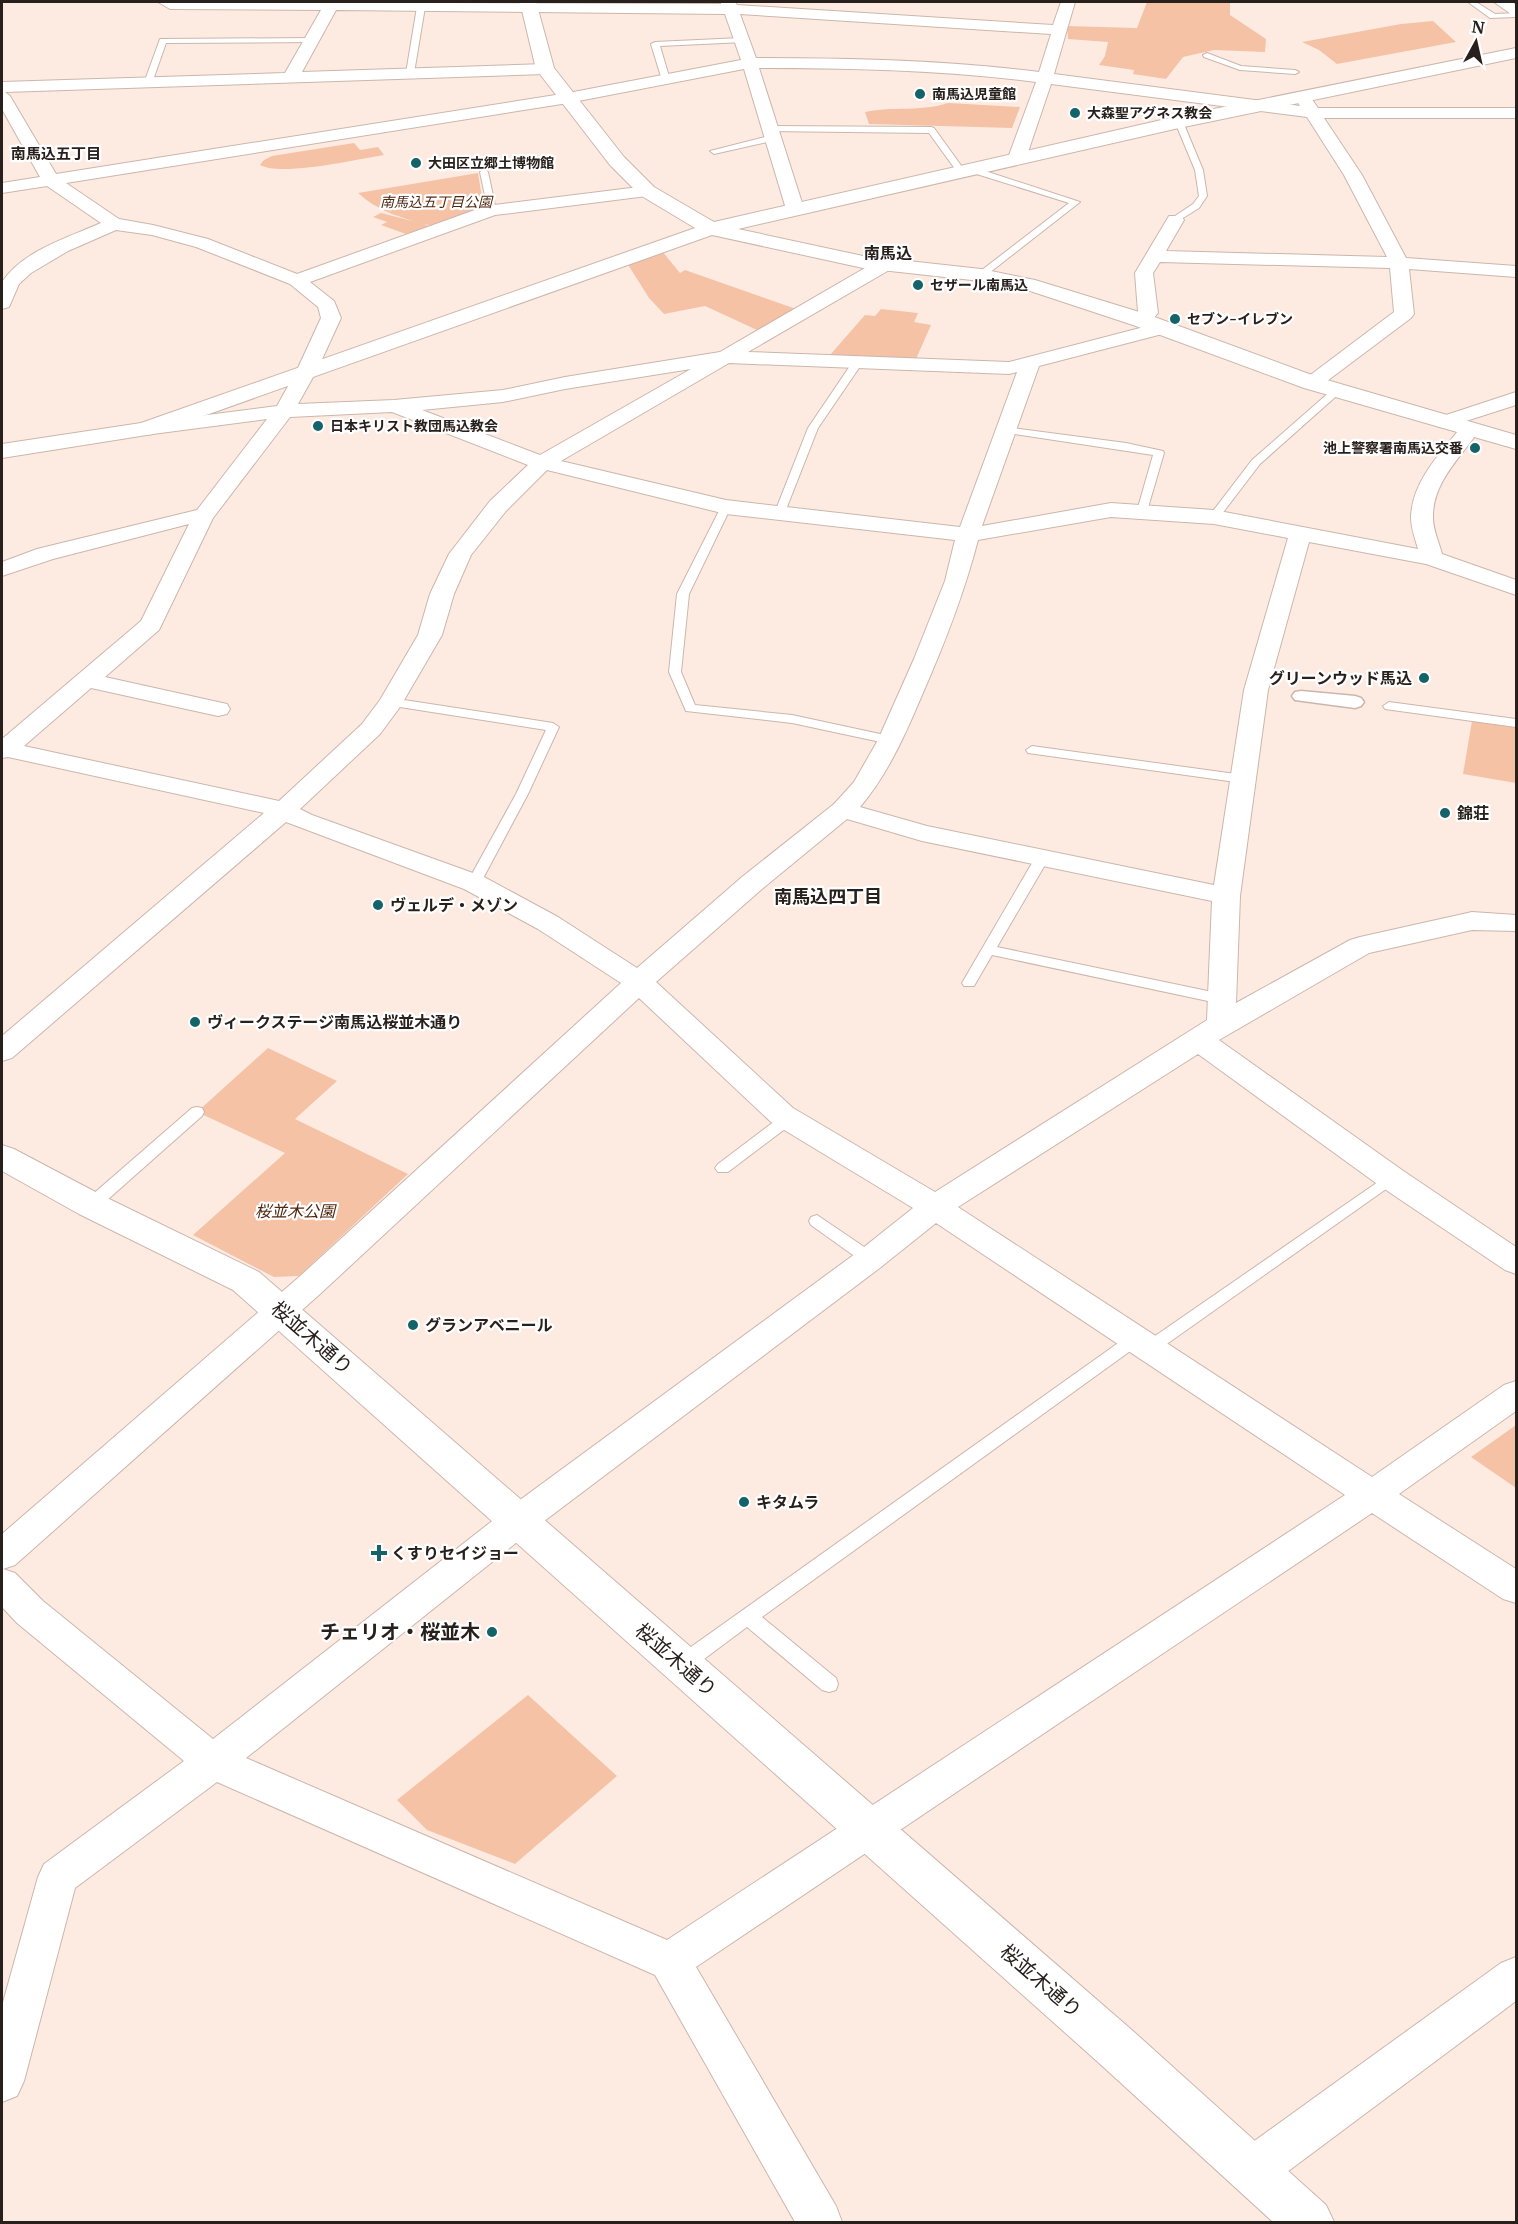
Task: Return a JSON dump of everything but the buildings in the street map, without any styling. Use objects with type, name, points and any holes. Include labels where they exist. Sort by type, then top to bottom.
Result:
[{"type":"street","points":[[166,2],[170,4],[254,3],[421,7],[729,5],[830,16],[1059,30]]},
{"type":"street","points":[[830,16],[843,2]]},
{"type":"street","points":[[1017,158],[1045,79],[1068,2]]},
{"type":"street","points":[[1502,2],[1516,13]]},
{"type":"street","points":[[291,77],[332,4]]},
{"type":"street","points":[[528,5],[544,69],[617,161],[647,191],[711,229],[789,248],[884,265],[981,275],[1042,288],[1141,320],[1337,391],[1516,442]]},
{"type":"street","points":[[729,5],[750,63],[795,209]]},
{"type":"street","points":[[145,429],[711,229],[1304,94],[1516,53]]},
{"type":"street","points":[[2,188],[568,98],[750,63],[919,65],[975,69],[1314,113],[1516,113]]},
{"type":"street","points":[[2,87],[544,69]]},
{"type":"street","points":[[1304,94],[1353,175],[1399,263],[1404,314],[1312,382]]},
{"type":"street","points":[[2,96],[51,181],[114,224],[153,230],[202,243],[297,280],[327,304],[331,314],[307,370],[284,411],[203,517],[151,625],[3,750]]},
{"type":"street","points":[[297,280],[492,210],[647,191]]},
{"type":"street","points":[[1141,320],[1148,313],[1144,273],[1156,256],[1174,220]]},
{"type":"street","points":[[2,303],[12,279],[26,268],[114,224]]},
{"type":"street","points":[[1156,256],[1399,263],[1516,272]]},
{"type":"street","points":[[2,1051],[284,810],[371,729],[391,702],[430,635],[442,594],[460,554],[498,506],[542,463],[884,265]]},
{"type":"street","points":[[2,451],[284,411],[394,406],[503,396],[566,382],[680,362],[725,357],[1009,368],[1163,328]]},
{"type":"street","points":[[2,1555],[281,1311],[639,982],[752,883],[843,810],[865,785],[890,740],[926,659],[956,580],[968,535],[1030,363]]},
{"type":"street","points":[[1444,422],[1516,398]]},
{"type":"street","points":[[394,406],[542,463],[726,507],[968,535],[1053,522],[1111,510],[1214,517],[1431,558],[1516,588]]},
{"type":"street","points":[[1431,558],[1422,518],[1425,497],[1434,479],[1470,429]]},
{"type":"street","points":[[2,569],[45,554],[194,516],[203,517]]},
{"type":"street","points":[[1214,1021],[1226,896],[1256,690],[1301,532]]},
{"type":"street","points":[[87,678],[104,685],[218,709]]},
{"type":"street","points":[[1301,696],[1355,702]]},
{"type":"street","points":[[3,750],[284,810],[303,821],[474,883],[548,922],[639,982],[788,1119],[935,1207],[1516,1588]]},
{"type":"street","points":[[843,810],[922,833],[1226,896]]},
{"type":"street","points":[[2,2080],[58,1877],[213,1762],[518,1521],[870,1259],[935,1207],[1214,1021],[1360,946],[1472,921],[1516,923]]},
{"type":"street","points":[[1214,1021],[1391,1179],[1516,1262]]},
{"type":"street","name":"桜並木通り","points":[[2,1157],[92,1205],[246,1281],[1116,2047],[1309,2223]]},
{"type":"street","points":[[669,1961],[1372,1495],[1516,1394]]},
{"type":"street","points":[[2,1584],[30,1612],[213,1762],[669,1961],[820,2223]]},
{"type":"street","points":[[1251,2171],[1516,1977]]},
{"type":"lane","points":[[1472,2],[1493,16],[1516,13]]},
{"type":"lane","points":[[410,73],[421,7]]},
{"type":"lane","points":[[148,83],[163,41],[312,40]]},
{"type":"lane","points":[[666,80],[655,44],[741,40]]},
{"type":"lane","points":[[1207,55],[1240,68],[1295,72]]},
{"type":"lane","points":[[1174,220],[1196,206],[1203,196],[1199,170],[1179,122]]},
{"type":"lane","points":[[714,151],[771,134],[931,130],[965,170],[1076,202],[981,275]]},
{"type":"lane","points":[[484,172],[492,210]]},
{"type":"lane","points":[[780,512],[813,428],[858,362]]},
{"type":"lane","points":[[1214,517],[1256,462],[1337,391]]},
{"type":"lane","points":[[1005,429],[1126,446],[1159,453],[1142,511]]},
{"type":"lane","points":[[726,507],[683,594],[675,672],[690,708],[792,718],[890,740]]},
{"type":"lane","points":[[391,702],[553,727],[522,794],[474,883]]},
{"type":"lane","points":[[1389,706],[1516,723]]},
{"type":"lane","points":[[1032,750],[1243,779]]},
{"type":"lane","points":[[969,984],[1042,858]]},
{"type":"lane","points":[[989,950],[1214,1021]]},
{"type":"lane","points":[[92,1205],[197,1112]]},
{"type":"lane","points":[[723,1168],[788,1119]]},
{"type":"lane","points":[[681,1665],[1141,1344],[1391,1179]]},
{"type":"lane","points":[[817,1221],[870,1259]]},
{"type":"lane","points":[[748,1617],[829,1684]]},
{"type":"green space","points":[[1147,2],[1230,2],[1230,15],[1266,39],[1265,52],[1214,50],[1183,57],[1166,79],[1133,74],[1134,70],[1099,65],[1105,56],[1108,42],[1068,39],[1067,26],[1137,28]]},
{"type":"green space","points":[[1433,21],[1456,42],[1337,64],[1319,50],[1302,42],[1401,24]]},
{"type":"green space","points":[[948,103],[1020,107],[1012,128],[869,124],[865,112],[938,106]]},
{"type":"green space","points":[[354,143],[360,150],[378,147],[384,155],[302,168],[270,168],[260,165],[272,156]]},
{"type":"green space","name":"南馬込五丁目公園","points":[[478,173],[484,210],[434,226],[424,224],[429,226],[406,234],[381,225],[387,222],[373,217],[381,213],[420,223],[387,212],[358,193]]},
{"type":"green space","points":[[662,251],[680,273],[685,270],[796,309],[757,330],[705,306],[664,314],[649,298],[627,263]]},
{"type":"green space","points":[[881,309],[918,313],[914,322],[931,325],[916,359],[830,355],[865,315],[875,316]]},
{"type":"green space","points":[[1472,721],[1516,727],[1516,783],[1463,774]]},
{"type":"green space","name":"桜並木公園","points":[[268,1048],[337,1081],[295,1119],[408,1174],[299,1276],[274,1277],[193,1235],[285,1153],[197,1112]]},
{"type":"green space","points":[[1516,1425],[1516,1488],[1471,1457]]},
{"type":"green space","points":[[528,1695],[617,1776],[515,1864],[427,1830],[397,1800]]},
{"type":"place","name":"南馬込児童館","points":[[920,94]]},
{"type":"place","name":"大森聖アグネス教会","points":[[1075,113]]},
{"type":"place","name":"大田区立郷土博物館","points":[[416,163]]},
{"type":"place","name":"セザール南馬込","points":[[918,285]]},
{"type":"place","name":"セブン-イレブン","points":[[1175,319]]},
{"type":"place","name":"日本キリスト教団馬込教会","points":[[318,426]]},
{"type":"place","name":"池上警察署南馬込交番","points":[[1475,448]]},
{"type":"place","name":"グリーンウッド馬込","points":[[1424,678]]},
{"type":"place","name":"錦荘","points":[[1445,813]]},
{"type":"place","name":"ヴェルデ・メゾン","points":[[378,905]]},
{"type":"place","name":"ヴィークステージ南馬込桜並木通り","points":[[195,1022]]},
{"type":"place","name":"グランアベニール","points":[[413,1325]]},
{"type":"place","name":"キタムラ","points":[[744,1502]]},
{"type":"place","name":"くすりセイジョー","points":[[379,1553]]},
{"type":"place","name":"チェリオ・桜並木","points":[[492,1632]]},
{"type":"district","name":"南馬込五丁目","points":[[56,154]]},
{"type":"district","name":"南馬込","points":[[888,253]]},
{"type":"district","name":"南馬込四丁目","points":[[828,897]]}]
